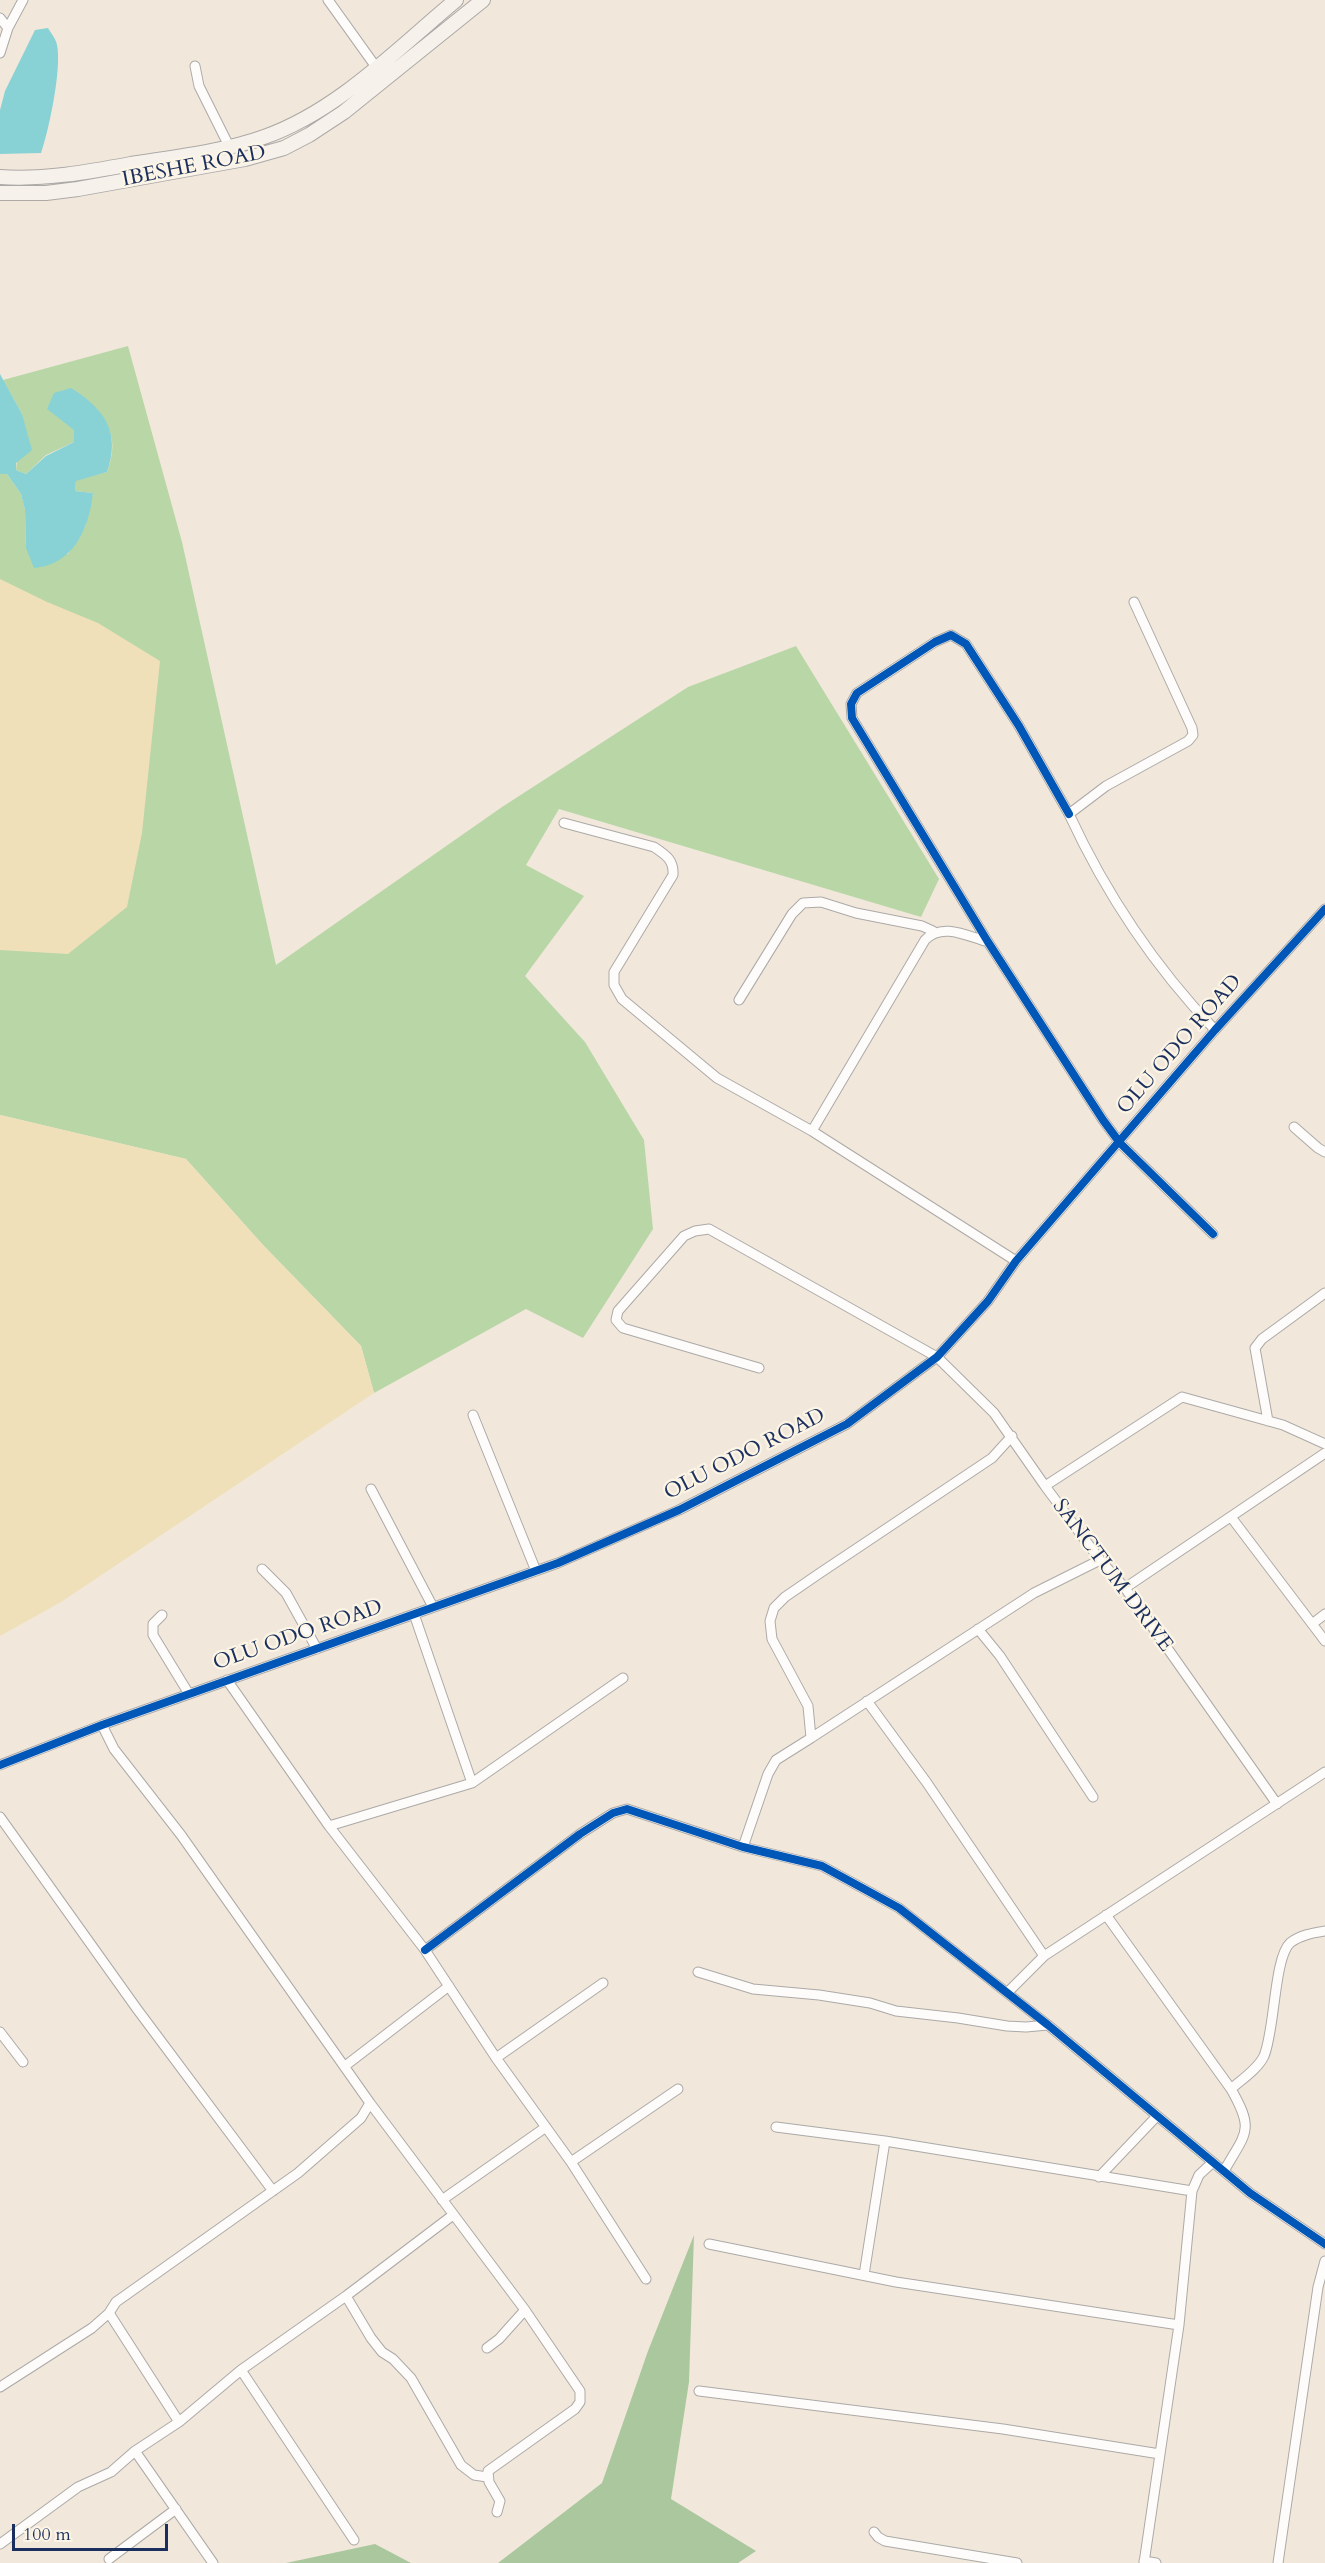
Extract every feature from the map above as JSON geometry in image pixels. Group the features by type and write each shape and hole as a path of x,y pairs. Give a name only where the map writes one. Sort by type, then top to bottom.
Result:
{"main road":[{"name":"IBESHE ROAD","path":"0,177 78,174 229,146 264,137 333,101 456,0"},
{"name":"IBESHE ROAD","path":"0,193 46,193 78,189 246,159 284,148 309,135 353,105 483,0"}],"street":[{"path":"0,53 8,28 23,0"},
{"path":"328,0 376,67"},
{"path":"0,18 8,28"},
{"path":"195,66 199,86 229,146"},
{"path":"1069,814 1106,786 1188,741 1193,735 1192,728 1134,602"},
{"path":"1213,1234 1120,1143 988,942 852,718 851,704 857,693 925,648 951,635 966,644 1019,726 1069,814 1098,871 1150,955 1215,1030"},
{"path":"564,823 654,847 667,855 673,865 673,875 614,972 614,985 622,999 717,1078 812,1131 1016,1262"},
{"path":"738,1000 792,914 803,903 821,902 856,913 922,926 933,931 945,930 988,942"},
{"name":"OLU ODO ROAD","path":"0,1765 102,1725 536,1571 679,1510 847,1424 937,1357 988,1302 1016,1262 1215,1030 1325,909"},
{"path":"812,1131 924,939 933,931"},
{"path":"1294,1127 1325,1152"},
{"name":"SANCTUM DRIVE","path":"759,1368 623,1328 616,1320 618,1311 684,1236 695,1231 709,1229 937,1357 994,1413 1012,1436 1045,1486 1100,1560 1125,1588 1277,1804"},
{"path":"1269,1421 1255,1348 1262,1339 1325,1293"},
{"path":"1045,1486 1182,1397 1269,1421 1325,1443"},
{"path":"473,1414 536,1571"},
{"path":"811,1738 808,1706 772,1639 770,1621 774,1608 785,1597 992,1458 1012,1436"},
{"path":"1125,1588 1325,1453"},
{"path":"371,1489 433,1607"},
{"path":"1231,1517 1325,1641"},
{"path":"743,1847 776,1761 1034,1593 1100,1560"},
{"path":"262,1569 286,1593 318,1649"},
{"path":"414,1614 472,1783"},
{"path":"1312,1624 1325,1614"},
{"path":"162,1615 153,1624 153,1635 189,1694"},
{"path":"978,1629 1000,1656 1093,1797"},
{"path":"329,1826 472,1783 623,1678"},
{"path":"227,1680 329,1826 425,1950 496,2058 571,2162 646,2279"},
{"path":"867,1701 927,1783 1044,1956"},
{"path":"102,1725 114,1749 181,1835 370,2103 525,2310 575,2381 580,2391 580,2402 575,2409 488,2471 487,2477 500,2501 496,2512"},
{"path":"1008,1992 1044,1956 1325,1772"},
{"path":"425,1950 613,1813 627,1809 743,1847 822,1866 899,1908 1008,1992 1250,2193 1325,2244"},
{"path":"0,1817 137,2009 273,2191"},
{"path":"1106,1915 1231,2089 1246,2117 1246,2132 1224,2171"},
{"path":"1231,2089 1263,2058 1271,2032 1283,1954 1290,1943 1307,1934 1325,1931"},
{"path":"698,1972 747,1988 870,2003 896,2012 958,2018 1007,2026 1048,2025"},
{"path":"496,2058 603,1983"},
{"path":"345,2066 449,1986"},
{"path":"0,2032 23,2062"},
{"path":"571,2162 678,2089"},
{"path":"0,2387 92,2328 109,2313 116,2302 273,2191 361,2118 370,2103"},
{"path":"1099,2177 1157,2116"},
{"path":"442,2200 546,2127"},
{"path":"776,2127 885,2141 1192,2192"},
{"path":"864,2275 885,2141"},
{"path":"1156,2563 1144,2562 1179,2325 1192,2192 1198,2175 1213,2162"},
{"path":"0,2544 78,2487 111,2472 135,2451 179,2422 241,2370 346,2296 453,2214"},
{"path":"709,2244 896,2282 1179,2325"},
{"path":"1278,2563 1318,2287 1325,2260"},
{"path":"346,2296 382,2352 393,2359 411,2378 461,2465 474,2475 487,2477"},
{"path":"487,2348 499,2339 525,2310"},
{"path":"109,2313 179,2422"},
{"path":"241,2370 354,2540"},
{"path":"699,2391 1003,2429 1160,2454"},
{"path":"135,2451 213,2563"},
{"path":"109,2559 176,2509"},
{"path":"874,2532 885,2541 1017,2563"}],"green space":[{"path":"128,346 182,542 276,965 502,807 688,687 796,646 939,879 921,917 559,809 526,865 584,896 525,976 585,1042 644,1140 653,1229 583,1338 526,1309 374,1393 361,1346 263,1245 186,1159 0,1115 0,474 7,474 21,494 25,510 26,548 68,554 85,527 93,493 75,491 76,480 107,472 112,453 110,432 96,408 74,430 74,442 46,455 26,474 16,470 22,414 3,380"},
{"path":"694,2235 689,2382 671,2499 756,2551 738,2563 498,2563 602,2483 648,2351"},
{"path":"375,2544 411,2563 286,2563"}],"sand":[{"path":"0,579 98,623 160,661 142,833 127,907 68,954 0,950"},
{"path":"0,1115 186,1159 263,1245 361,1346 374,1393 61,1602 0,1636"}],"water":[{"path":"48,28 57,45 58,68 48,130 41,153 0,154 0,110 5,91 35,30"},
{"path":"0,374 22,414 32,450 16,463 16,470 26,474 46,456 74,442 74,430 47,409 54,393 71,388 83,396 101,414 111,434 111,458 107,472 76,481 75,491 93,493 88,519 77,543 59,560 34,568 26,548 25,510 21,494 7,474 0,474"}],"cycle path":[{"path":"1069,814 1019,726 966,644 951,635 935,642 857,693 851,704 852,718 988,942 1103,1120 1120,1143 1213,1234"},
{"path":"0,1765 102,1725 558,1563 679,1510 847,1424 937,1357 988,1301 1016,1261 1215,1030 1325,909"},
{"path":"425,1950 580,1834 613,1813 627,1809 743,1847 822,1866 899,1908 1048,2025 1250,2193 1325,2244"}]}
